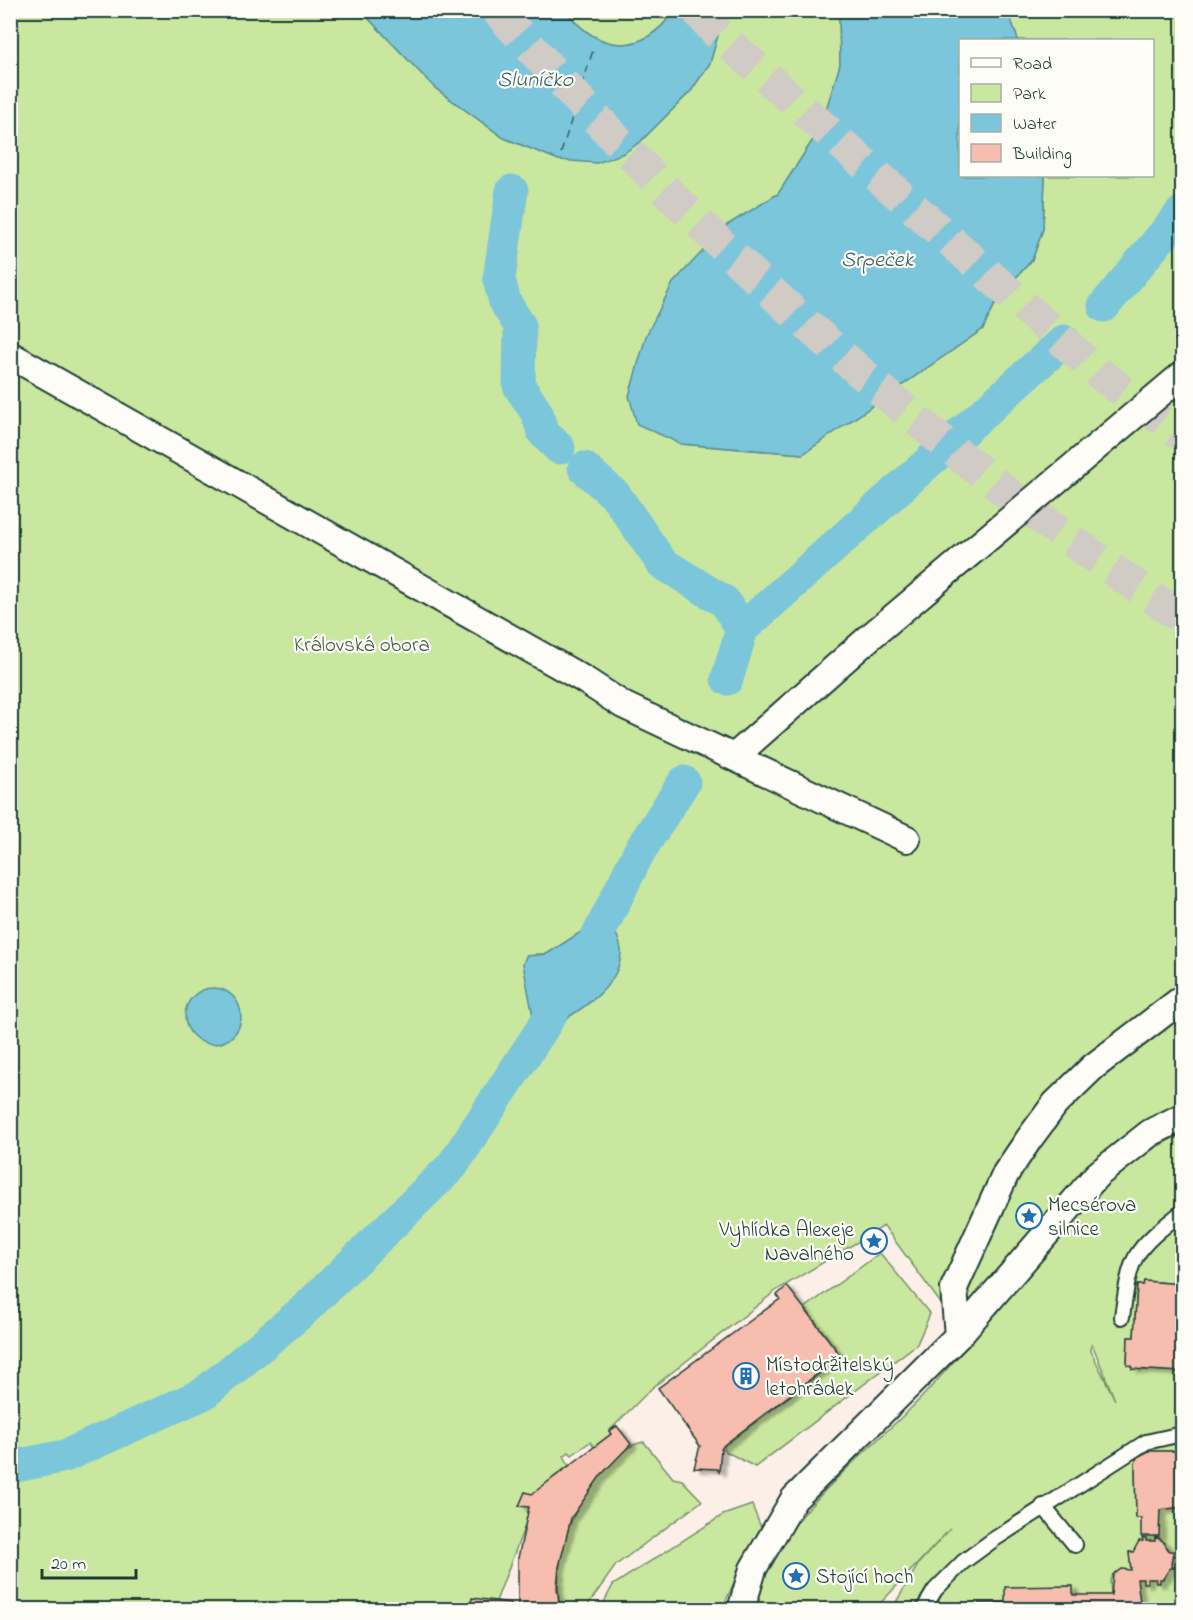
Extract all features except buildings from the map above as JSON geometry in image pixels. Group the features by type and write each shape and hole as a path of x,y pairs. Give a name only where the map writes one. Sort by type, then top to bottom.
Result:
{"street":[{"path":"10,355 583,679 623,705 907,839"},
{"path":"734,757 879,630 1182,375"},
{"path":"958,1336 954,1288 1006,1173 1055,1104 1093,1067 1182,999"},
{"path":"741,1610 753,1569 794,1499 958,1336 1097,1175 1150,1133 1182,1117"}],"lane":[{"path":"1122,1317 1128,1273 1137,1252 1145,1242 1182,1212"},
{"path":"923,1610 935,1590 963,1562 1043,1506 1146,1442 1182,1434"},
{"path":"1043,1506 1074,1545"}],"green space":[{"name":"Královská obora","path":"11,11 365,11 369,19 435,88 504,138 559,160 640,142 691,91 710,63 725,11 839,11 840,65 820,129 778,194 727,225 681,444 803,454 983,329 999,296 1032,260 1043,229 1045,177 1154,177 1154,39 1018,39 1008,11 1182,11 1182,1105 1145,1120 1062,1196 986,1306 997,1313 1057,1235 1100,1188 1152,1150 1182,1134 1182,1284 1144,1281 1143,1285 1137,1285 1134,1337 1128,1337 1127,1365 1132,1366 1132,1369 1182,1372 1182,1451 1149,1451 1137,1457 1135,1464 1136,1517 1141,1518 1142,1536 1162,1508 1182,1507 1182,1609 1141,1609 1137,1579 1160,1579 1170,1568 1174,1568 1171,1565 1173,1552 1169,1551 1159,1537 1155,1538 1155,1541 1146,1541 1146,1538 1143,1538 1133,1552 1129,1552 1131,1570 1115,1572 1110,1580 1111,1595 979,1603 979,1609 892,1609 919,1563 950,1529 875,1609 756,1609 762,1581 775,1552 795,1524 819,1496 918,1401 970,1343 884,1226 777,1290 652,1388 609,1431 611,1434 594,1447 590,1442 572,1455 569,1452 564,1456 569,1465 539,1489 493,1609 11,1610","holes":["597,922 536,1036 531,1003 536,954 547,954","1092,1344 1115,1400 1090,1349"]},
{"path":"566,11 674,11 662,26 648,36 634,42 620,44 606,42 592,35"},
{"path":"880,1253 930,1314 917,1344 755,1467 725,1451 724,1446 842,1357 805,1308"},
{"path":"644,1442 673,1478 682,1480 702,1501 616,1565 585,1609 560,1610 559,1570 562,1551 574,1515 595,1482 620,1454"},
{"path":"752,1505 762,1530 741,1567 722,1609 600,1610 613,1585 723,1515"}],"water":[{"name":"Sluníčko","path":"365,11 566,11 592,35 606,42 620,44 634,42 648,36 662,26 674,11 725,11 710,63 691,91 640,142 624,153 597,163 559,160 504,138 435,88 369,19"},
{"name":"Srpeček","path":"839,11 1008,11 1018,39 959,39 959,177 1045,177 1043,229 1032,260 999,296 983,329 803,454 681,444 637,424 629,396 646,336 673,283 727,225 778,194 820,129 840,65"},
{"path":"596,922 613,926 621,950 618,968 611,981 589,1003 537,1037 523,964 526,956 547,954"},
{"path":"207,988 219,988 229,992 237,1000 241,1016 237,1032 229,1040 219,1044 207,1044 197,1040 189,1032 185,1022 185,1010 189,1000 197,992"}],"waterway":[{"path":"512,191 499,279 505,302 520,326 519,386 537,413 543,432 559,448"},
{"path":"1104,306 1182,212"},
{"path":"727,679 742,629 1064,341"},
{"path":"584,468 616,496 662,563 725,602 742,629"},
{"path":"10,1467 65,1456 203,1394 303,1311 452,1166 542,1029 599,933 639,852 684,782"}],"ferry route":[{"path":"561,153 594,47"}],"tunnel":[{"path":"497,10 668,192 787,307 912,416 1002,489 1182,618"},
{"path":"697,10 715,31 1100,374 1182,435"}],"place":[{"name":"Mecsérova silnice","path":"1029,1216"},
{"name":"Vyhlídka Alexeje Navalného","path":"874,1241"},
{"name":"Místodržitelský letohrádek","path":"746,1376"},
{"name":"Stojící hoch","path":"796,1576"}]}
